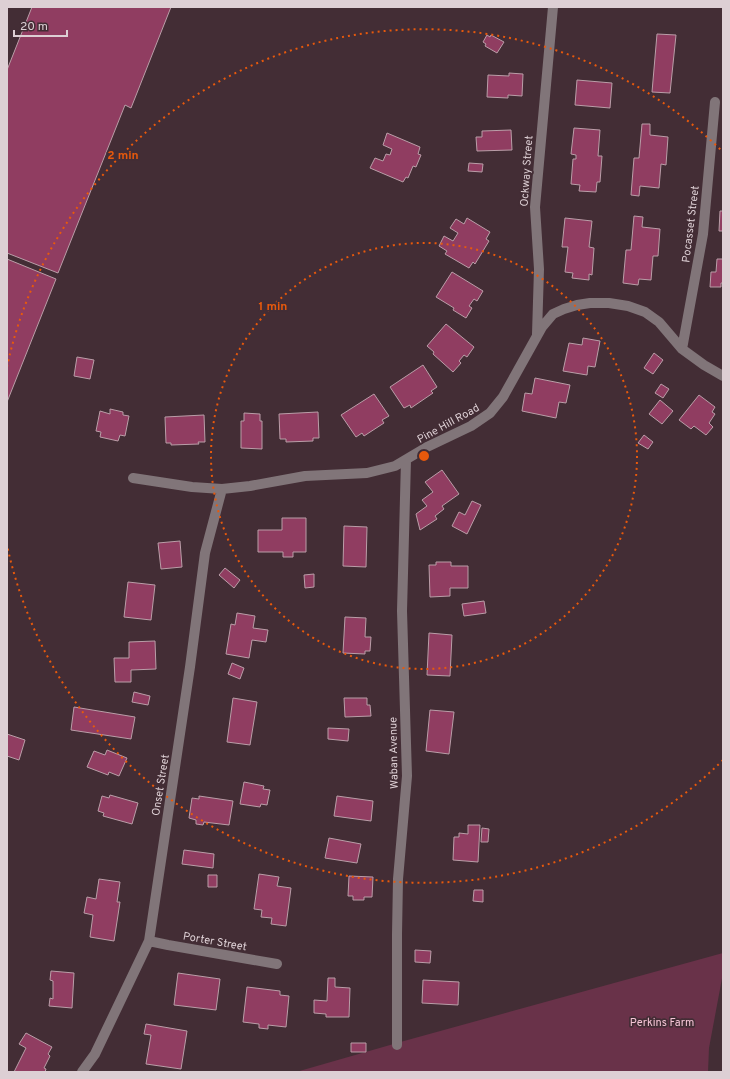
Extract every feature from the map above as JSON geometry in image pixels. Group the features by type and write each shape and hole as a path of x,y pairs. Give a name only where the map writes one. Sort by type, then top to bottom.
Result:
{"street":[{"name":"Ockway Street","path":"537,337 538,269 534,207 553,7"},
{"name":"Pocasset Street","path":"682,349 703,234 715,102"},
{"name":"Pine Hill Road","path":"132,478 192,487 222,489 250,486 306,476 367,473 396,466 427,447 471,426 490,413 503,396 542,327 553,314 564,309 590,303 609,303 628,306 645,312 659,322 682,349 704,365 723,376"},
{"name":"Waban Avenue","path":"397,1045 398,879 407,776 402,619 406,460"},
{"name":"Onset Street","path":"82,1072 95,1054 149,941 191,660 202,571 210,531 222,489"},
{"name":"Porter Street","path":"149,941 277,964"}],"green space":[{"name":"Perkins Farm","path":"723,953 723,973 709,1048 708,1072 296,1072 404,1041"}],"building":[{"path":"32,7 171,7 131,108 125,105 58,273 7,253 7,70"},
{"path":"657,34 676,35 670,93 652,92"},
{"path":"487,35 490,37 491,35 504,42 497,53 485,46 486,44 483,42"},
{"path":"509,73 523,74 522,96 508,95 508,98 487,97 488,75 509,76"},
{"path":"577,80 612,83 610,108 575,105"},
{"path":"642,124 650,124 650,135 668,137 666,165 661,164 659,188 640,186 639,196 631,195 634,158 639,158"},
{"path":"574,128 600,130 598,156 602,156 600,182 597,182 596,192 579,191 580,185 571,184 573,159 576,159 576,155 571,154"},
{"path":"511,130 512,150 477,151 476,137 482,137 482,131"},
{"path":"387,133 420,147 418,154 421,155 416,167 413,166 408,178 406,177 403,182 370,168 375,158 383,161 386,154 390,155 392,149 383,145"},
{"path":"469,163 483,164 482,172 468,171"},
{"path":"720,211 723,211 723,231 719,231"},
{"path":"634,216 643,217 642,227 660,229 658,256 653,256 651,280 639,279 638,285 623,283 626,250 631,250"},
{"path":"467,218 490,232 486,239 489,241 475,264 473,262 469,268 445,254 447,251 439,246 444,236 453,241 458,233 450,228 456,219 464,224"},
{"path":"565,218 592,221 589,247 594,248 592,275 589,274 589,280 572,278 573,273 565,272 568,247 562,247"},
{"path":"7,259 56,279 7,402"},
{"path":"717,259 723,259 723,283 721,283 721,287 710,287 711,272 716,272"},
{"path":"452,272 483,291 477,301 474,299 469,306 472,308 466,318 453,310 454,308 436,297"},
{"path":"446,324 474,347 467,357 464,355 459,361 461,363 453,372 433,354 434,352 427,346"},
{"path":"583,338 600,341 595,367 588,366 587,375 563,371 569,343 582,345"},
{"path":"654,353 663,360 653,374 644,368"},
{"path":"77,357 94,360 90,379 74,376"},
{"path":"423,365 437,387 431,391 433,393 411,408 410,405 404,408 390,387"},
{"path":"535,378 570,385 566,403 559,402 556,418 522,411 525,393 532,394"},
{"path":"661,384 669,389 663,398 655,393"},
{"path":"374,394 389,416 382,420 384,423 364,436 362,433 356,437 341,415"},
{"path":"699,395 715,407 712,412 715,414 709,423 713,427 706,435 694,426 691,429 679,420"},
{"path":"660,400 673,411 662,424 649,414"},
{"path":"110,409 123,412 123,415 129,416 125,436 120,435 118,441 100,437 101,432 96,431 100,411 110,414"},
{"path":"318,412 319,438 313,438 313,441 286,442 286,439 280,439 279,414"},
{"path":"244,413 260,414 260,421 262,421 262,449 241,448 241,421 244,421"},
{"path":"204,415 205,442 198,442 199,444 171,445 171,443 166,443 165,417"},
{"path":"644,435 653,442 648,449 638,443"},
{"path":"442,470 459,494 442,506 444,509 435,516 437,519 420,530 416,514 427,506 422,500 433,492 425,482"},
{"path":"472,501 481,505 467,534 452,526 459,512 465,515"},
{"path":"282,518 306,518 306,552 293,552 293,557 283,557 283,552 258,552 258,530 282,530"},
{"path":"344,526 367,527 366,567 343,566"},
{"path":"180,541 182,567 161,569 158,543"},
{"path":"436,562 451,562 451,566 468,566 468,588 450,588 450,596 430,597 429,565 436,565"},
{"path":"225,568 240,580 234,588 219,575"},
{"path":"314,574 314,587 305,588 304,575"},
{"path":"128,582 155,585 151,620 124,617"},
{"path":"484,601 486,613 464,616 462,604"},
{"path":"237,613 255,616 253,628 268,630 266,642 252,640 249,658 226,654 231,624 235,625"},
{"path":"345,617 366,618 365,637 371,637 370,651 365,651 365,654 343,653"},
{"path":"429,633 452,635 450,676 427,675"},
{"path":"155,641 156,669 131,670 131,682 115,682 114,658 129,658 129,642"},
{"path":"232,663 244,668 240,679 228,674"},
{"path":"134,692 150,696 148,705 132,702"},
{"path":"233,698 257,702 250,745 227,742"},
{"path":"344,698 367,698 367,705 370,705 371,716 345,717"},
{"path":"74,707 135,717 131,739 71,730"},
{"path":"430,710 454,712 449,754 426,751"},
{"path":"328,728 349,729 348,741 328,739"},
{"path":"7,734 25,740 19,760 7,756"},
{"path":"107,750 127,758 119,776 109,772 108,775 87,767 94,751 105,755"},
{"path":"244,782 264,786 263,789 270,790 267,805 261,804 260,807 240,804"},
{"path":"110,795 138,803 132,824 103,816 104,813 98,811 102,796 109,798"},
{"path":"199,796 233,801 229,825 204,822 203,825 196,824 196,820 189,818 192,798 199,799"},
{"path":"337,796 373,801 371,821 334,816"},
{"path":"468,825 480,825 478,862 453,860 454,837 459,837 459,833 468,834"},
{"path":"482,828 489,829 488,842 481,842"},
{"path":"329,838 361,844 357,863 325,858"},
{"path":"184,850 214,854 213,868 182,864"},
{"path":"259,874 279,877 277,886 291,888 286,926 271,924 272,918 261,917 262,910 254,909"},
{"path":"208,875 217,875 217,887 208,887"},
{"path":"349,876 373,877 372,897 364,897 364,900 353,900 353,896 348,896"},
{"path":"99,879 120,882 117,902 120,902 114,941 90,937 93,915 84,913 87,897 96,899"},
{"path":"474,890 483,890 483,902 473,901"},
{"path":"415,950 431,951 430,963 415,962"},
{"path":"51,971 74,973 72,1008 49,1006 50,998 53,999 53,981 50,980"},
{"path":"178,973 220,979 216,1010 174,1005"},
{"path":"328,978 335,978 335,987 350,988 349,1017 326,1017 326,1014 314,1013 314,1000 327,1001"},
{"path":"423,980 459,982 458,1005 422,1003"},
{"path":"247,987 280,991 280,995 289,996 286,1027 268,1025 268,1029 259,1028 259,1024 243,1022"},
{"path":"146,1024 187,1031 181,1069 146,1064 151,1035 144,1034"},
{"path":"26,1033 52,1047 48,1054 50,1056 44,1068 46,1069 45,1072 14,1072 26,1048 19,1044"},
{"path":"351,1043 366,1043 366,1052 351,1052"}]}
